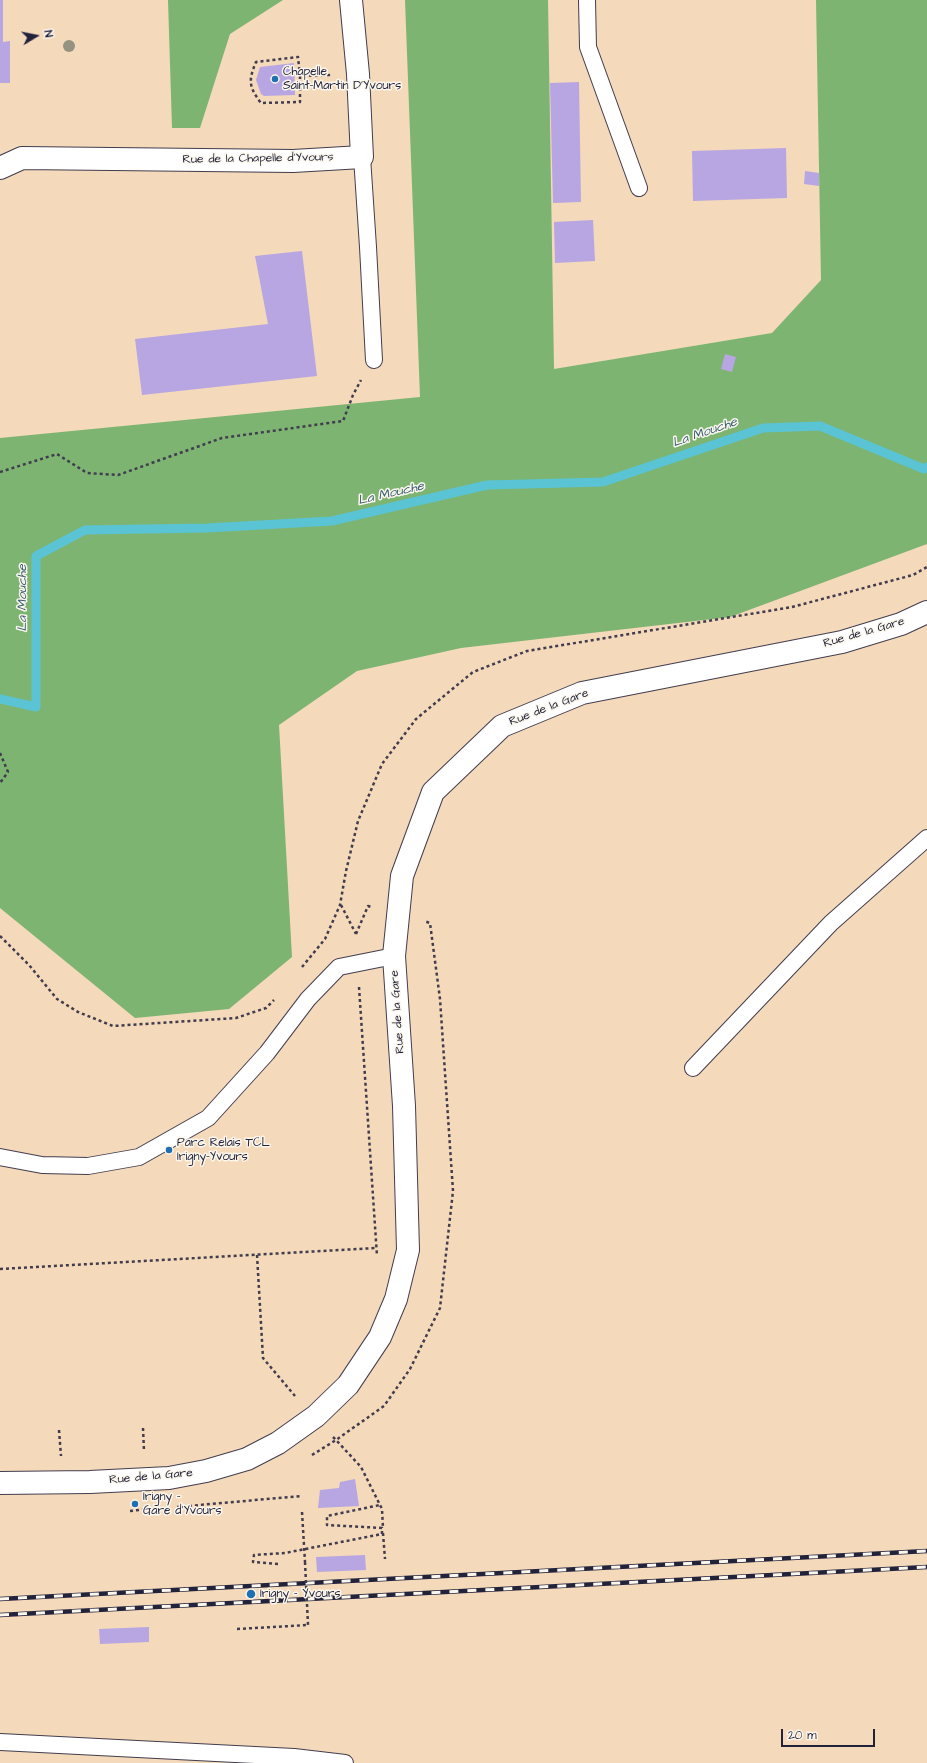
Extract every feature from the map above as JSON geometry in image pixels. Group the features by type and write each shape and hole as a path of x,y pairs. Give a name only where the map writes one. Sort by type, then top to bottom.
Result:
{"street":[{"path":"351,0 358,74 362,157"},
{"name":"Rue de la Chapelle d'Yvours","path":"0,168 22,158 293,161 362,157"},
{"name":"Rue de la Gare","path":"0,1483 40,1484 169,1478 206,1471 247,1459 278,1443 316,1416 348,1385 380,1338 396,1299 408,1250 404,1106 394,956 402,876 433,792 502,726 582,693 842,642 901,624 927,612"}],"lane":[{"path":"587,0 588,46 639,188"},
{"path":"362,157 374,360"},
{"path":"693,1068 831,923 927,838"},
{"path":"0,1157 42,1165 88,1166 139,1157 208,1118 267,1053 308,999 339,967 394,956"},
{"path":"0,1742 294,1756 345,1763"}],"path":[{"path":"298,57 300,76 300,102 261,104 251,91 252,73 256,62 298,57"},
{"path":"300,76 358,74"},
{"path":"0,472 57,454 87,473 118,475 222,438 343,420 353,395 374,360"},
{"path":"0,753 8,772 0,783"},
{"path":"340,905 356,934 377,1264"},
{"path":"0,1269 376,1248"},
{"path":"258,1255 263,1358 286,1386 316,1416 360,1467 380,1505 385,1559"},
{"path":"143,1428 144,1453 151,1452"},
{"path":"59,1430 61,1457"},
{"path":"311,1456 336,1440"},
{"path":"54,1457 69,1456"},
{"path":"169,1507 300,1496"},
{"path":"278,1564 253,1562 254,1555 285,1553 382,1534 382,1528 327,1525 327,1516 380,1505"},
{"path":"130,1511 161,1508"},
{"path":"236,1629 308,1625 302,1512"}],"green space":[{"path":"168,0 283,0 230,34 200,128 172,128"},
{"path":"405,0 548,0 554,369 772,333 821,280 816,0 927,0 927,544 730,617 461,648 357,671 279,725 292,957 229,1009 135,1018 0,908 0,438 420,397"}],"building":[{"path":"0,0 3,0 3,42 10,41 10,83 0,83"},
{"name":"Chapelle Saint-Martin D'Yvours","path":"294,63 295,95 264,96 261,94 256,80 260,67"},
{"path":"579,82 581,202 553,203 550,83"},
{"path":"786,148 787,198 693,201 692,151"},
{"path":"805,171 819,173 819,186 804,184"},
{"path":"593,220 595,261 555,263 554,222"},
{"path":"302,251 317,376 142,395 135,339 268,324 255,256"},
{"path":"725,354 736,357 732,372 721,369"},
{"path":"355,1479 359,1506 318,1508 320,1490 339,1488 340,1482"},
{"path":"365,1555 366,1570 317,1572 316,1557"},
{"path":"149,1627 149,1642 100,1644 99,1629"}],"waterway":[{"name":"La Mouche","path":"0,699 36,707 36,556 85,530 207,528 332,521 487,485 603,482 763,428 820,426 924,469 927,467"}],"railway":[{"path":"0,1599 927,1551"},
{"path":"0,1615 927,1567"}],"place":[{"name":"Chapelle Saint-Martin D'Yvours","path":"275,79"},
{"name":"Parc Relais TCL Irigny-Yvours","path":"169,1150"},
{"name":"Irigny - Gare d'Yvours","path":"135,1504"},
{"name":"Irigny - Yvours","path":"251,1594"}]}
